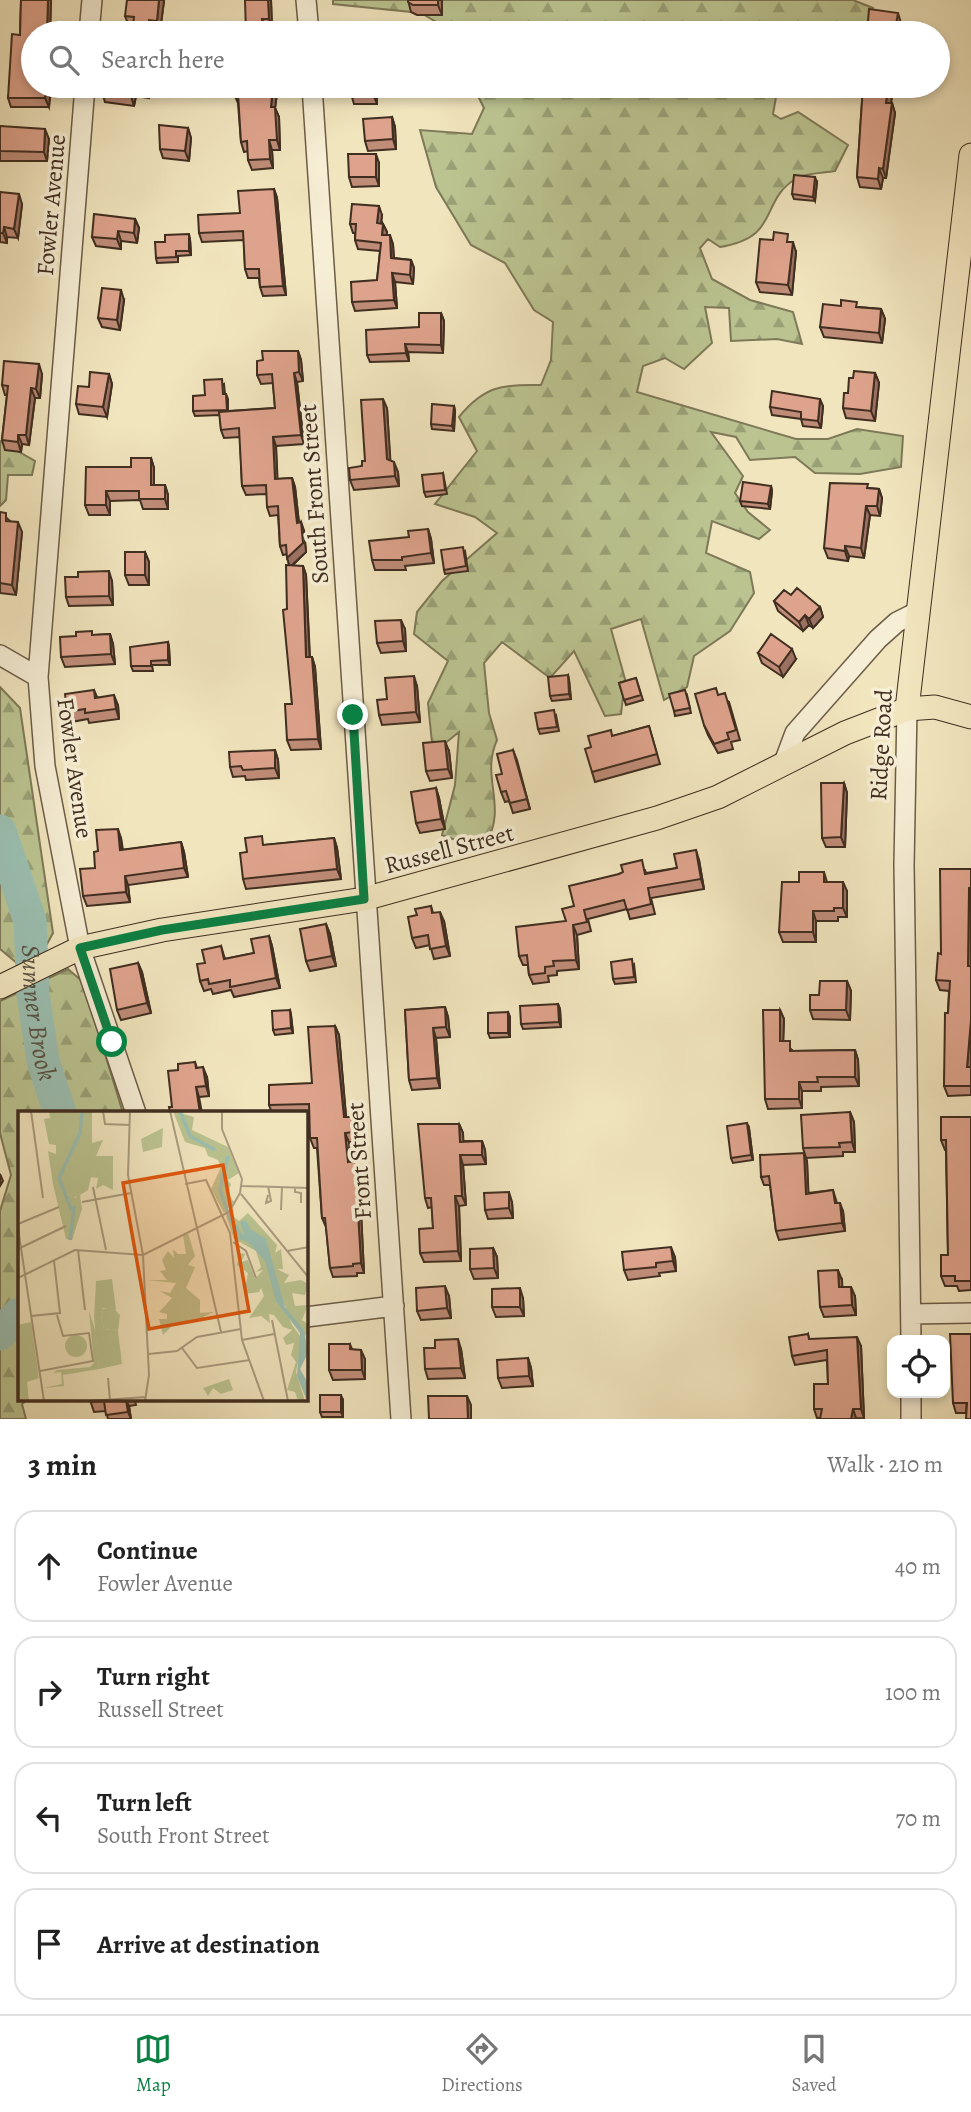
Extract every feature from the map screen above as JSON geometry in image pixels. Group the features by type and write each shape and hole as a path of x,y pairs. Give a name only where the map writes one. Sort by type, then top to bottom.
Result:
{"main road":[{"name":"Ridge Road","path":"907,709 971,155"},
{"name":"Russell Street","path":"0,987 80,948 162,930 364,899 693,807 845,733 907,709 934,707 971,717"}],"street":[{"path":"90,21 92,0"},
{"path":"306,0 308,21"},
{"name":"Fowler Avenue","path":"84,98 38,677 45,766 80,948 135,1111"},
{"name":"South Front Street","path":"313,98 364,899"},
{"path":"783,765 796,733 878,639 897,622 918,612"},
{"path":"0,655 38,677"},
{"name":"Ridge Road","path":"907,709 904,865 911,1335"},
{"name":"Front Street","path":"364,899 401,1419"},
{"path":"308,1317 394,1306"},
{"path":"911,1314 971,1313"},
{"path":"911,1398 911,1419"}],"green space":[{"path":"333,0 853,0 873,8 871,21 435,21 421,13 333,4"},
{"path":"479,98 776,98 773,114 781,119 798,112 848,145 835,171 801,176 785,187 761,227 753,235 740,242 720,247 708,239 700,248 712,279 750,300 793,312 802,344 777,339 731,341 729,308 705,307 712,343 684,369 665,358 643,366 637,392 796,439 828,439 857,429 903,436 901,467 860,474 815,473 795,457 750,460 736,437 711,432 743,476 735,493 748,512 770,530 759,539 712,521 706,553 750,572 754,593 730,631 694,656 687,687 664,700 641,619 611,629 625,679 621,714 605,716 574,651 550,678 502,642 484,663 489,713 497,740 491,766 495,816 486,843 464,843 442,835 455,785 459,732 443,745 432,743 428,703 448,661 414,634 417,612 442,581 497,533 475,517 435,504 477,451 459,417 477,399 495,389 516,385 541,385 551,360 553,322 534,310 505,263 471,245 436,187 420,130 472,134 484,108"},
{"path":"0,441 35,461 32,475 8,475 6,500 0,506"},
{"path":"0,687 20,708 53,933 47,944 18,964 0,949"},
{"path":"68,969 83,982 122,1111 18,1111 18,1402 24,1402 22,1404 26,1419 0,1419 0,1211 11,1175 0,1133 0,1001"}],"building":[{"path":"21,0 48,0 47,21 21,21 21,98 8,98 12,34 20,35"},
{"path":"127,0 159,0 157,21 134,21 134,17 125,16"},
{"path":"245,0 268,0 269,19 246,21"},
{"path":"408,0 438,0 438,5 413,5"},
{"path":"869,9 898,13 897,21 868,21"},
{"path":"238,98 272,98 277,140 269,140 270,159 248,160 247,141 241,142"},
{"path":"862,98 887,98 886,103 892,103 883,169 879,168 878,179 857,177"},
{"path":"392,117 393,139 365,141 363,119"},
{"path":"159,125 188,128 185,151 160,149"},
{"path":"0,126 45,129 44,152 0,151"},
{"path":"348,154 376,154 376,177 349,177"},
{"path":"794,175 815,177 813,197 792,194"},
{"path":"274,189 283,286 260,287 259,269 245,269 243,231 199,233 198,215 240,213 238,191"},
{"path":"0,192 19,194 14,229 4,227 3,233 0,233"},
{"path":"352,204 379,206 377,223 383,224 382,235 390,235 391,258 411,260 410,275 392,273 394,300 352,302 351,282 377,280 381,243 355,240 356,224 350,224"},
{"path":"94,214 135,219 134,233 118,231 117,239 92,237"},
{"path":"774,232 788,234 787,242 793,242 788,285 756,282 760,239 773,240"},
{"path":"189,234 189,251 176,251 176,257 156,258 155,242 165,242 165,235"},
{"path":"102,288 121,290 117,320 98,318"},
{"path":"841,300 857,302 856,307 881,309 879,333 820,327 823,304 841,306"},
{"path":"419,313 441,313 441,345 405,344 406,353 367,355 366,330 419,327"},
{"path":"262,351 298,351 299,372 294,373 301,435 273,437 275,479 292,478 297,523 301,522 303,543 287,558 286,545 280,546 278,506 267,507 266,485 242,486 239,428 221,430 219,412 275,408 272,374 257,375 257,361 263,360"},
{"path":"4,361 39,364 36,389 31,388 26,435 18,435 18,442 2,440 8,386 2,385"},
{"path":"854,371 875,373 871,411 843,408 844,393 848,393 849,378 853,378"},
{"path":"90,372 109,374 103,407 76,404 78,386 89,387"},
{"path":"222,379 227,410 193,411 193,396 205,395 204,380"},
{"path":"772,391 820,399 818,421 801,419 801,412 770,407"},
{"path":"383,399 387,459 394,462 395,476 350,480 349,468 362,466 362,461 365,461 361,400"},
{"path":"432,404 454,406 452,426 431,424"},
{"path":"131,458 151,458 151,485 165,485 165,499 139,499 139,491 106,491 106,505 85,505 86,467 131,467"},
{"path":"443,473 445,490 424,492 422,475"},
{"path":"743,482 771,486 768,504 740,501"},
{"path":"830,483 868,484 867,488 879,489 877,506 866,506 861,548 845,546 845,551 824,548"},
{"path":"0,512 6,513 6,521 18,522 12,585 0,583"},
{"path":"428,529 431,553 402,557 402,560 372,560 369,541 409,537 408,531"},
{"path":"463,547 466,566 444,570 441,550"},
{"path":"125,552 145,552 145,575 125,575"},
{"path":"286,565 303,566 306,657 312,657 318,739 287,740 285,704 292,704 283,610 287,609"},
{"path":"109,571 109,596 66,597 65,577 78,577 78,572"},
{"path":"797,588 820,607 809,619 805,615 799,622 774,601 784,590 791,595"},
{"path":"401,620 403,641 377,643 375,621"},
{"path":"92,631 92,635 110,634 111,654 61,657 60,637"},
{"path":"771,634 792,649 779,667 758,653"},
{"path":"168,642 168,660 151,661 151,666 131,666 130,647"},
{"path":"568,675 569,694 550,696 548,677"},
{"path":"414,676 416,712 379,715 377,700 387,699 385,678"},
{"path":"636,678 641,695 624,700 619,683"},
{"path":"716,688 718,695 725,693 736,730 727,733 729,739 714,744 704,725 695,694"},
{"path":"94,690 95,698 114,695 116,709 67,712 65,694"},
{"path":"685,690 690,708 674,711 669,694"},
{"path":"554,710 557,727 538,729 535,713"},
{"path":"649,726 657,754 592,772 585,749 591,747 588,736 611,730 612,736"},
{"path":"445,741 448,769 426,771 423,743"},
{"path":"275,750 275,768 243,770 241,766 230,767 229,752"},
{"path":"513,750 527,799 510,803 506,791 501,792 496,775 502,774 497,754"},
{"path":"821,783 844,783 841,837 822,838"},
{"path":"436,788 441,819 416,823 411,792"},
{"path":"118,829 120,850 181,842 184,868 125,876 126,892 83,896 80,869 95,868 94,852 98,851 96,830"},
{"path":"262,836 263,845 334,838 337,869 243,879 240,853 247,852 245,838"},
{"path":"696,850 701,879 648,888 651,904 627,910 624,900 584,910 587,922 573,925 576,960 553,961 554,966 545,967 545,973 529,975 527,955 519,956 516,927 566,921 562,909 574,906 569,886 619,874 623,872 621,865 642,860 645,874 677,868 674,854"},
{"path":"940,869 971,869 968,966 971,966 971,1020 967,1067 971,1067 971,1086 944,1086 945,1013 948,1013 950,981 936,980 938,953 941,954"},
{"path":"799,872 824,872 824,882 843,882 843,908 813,911 813,932 779,932 782,882 799,882"},
{"path":"431,906 432,913 440,912 446,946 430,949 428,935 412,938 408,917 417,915 415,909"},
{"path":"326,924 332,956 306,961 300,929"},
{"path":"269,936 276,978 230,987 230,980 209,984 208,979 200,981 197,964 205,963 202,950 221,946 224,959 254,953 251,939"},
{"path":"632,959 634,977 613,979 611,962"},
{"path":"138,963 147,1003 117,1010 110,969"},
{"path":"820,981 847,981 846,1010 810,1010 810,995 819,995"},
{"path":"558,1004 559,1022 521,1024 520,1006"},
{"path":"445,1007 446,1027 433,1028 437,1078 409,1080 405,1010"},
{"path":"290,1010 291,1028 273,1030 272,1011"},
{"path":"763,1010 780,1010 780,1041 790,1041 790,1051 855,1050 855,1077 817,1077 818,1082 799,1082 799,1099 765,1099"},
{"path":"508,1012 508,1033 488,1033 488,1013"},
{"path":"335,1026 344,1117 352,1117 353,1132 345,1133 348,1162 355,1161 361,1263 330,1268 325,1218 322,1218 317,1138 310,1138 309,1104 269,1105 269,1085 312,1083 308,1027"},
{"path":"195,1062 196,1068 203,1067 206,1086 196,1087 200,1111 170,1111 169,1107 172,1107 168,1071 178,1070 178,1064"},
{"path":"850,1112 852,1142 839,1143 840,1147 803,1148 801,1115"},
{"path":"941,1117 971,1117 971,1281 955,1281 955,1276 941,1276 941,1255 948,1255 946,1140 941,1140"},
{"path":"747,1123 751,1155 731,1158 727,1126"},
{"path":"418,1124 459,1124 460,1142 482,1141 482,1155 460,1155 462,1196 455,1196 458,1251 420,1253 419,1229 433,1228 431,1198 425,1198"},
{"path":"804,1153 806,1194 833,1190 835,1203 840,1203 842,1223 776,1231 769,1176 761,1177 760,1155"},
{"path":"509,1192 509,1208 485,1210 484,1193"},
{"path":"671,1247 673,1261 656,1263 656,1267 624,1270 622,1252"},
{"path":"493,1248 494,1268 470,1269 470,1249"},
{"path":"838,1270 839,1287 851,1287 852,1305 820,1307 818,1271"},
{"path":"445,1286 447,1308 417,1311 416,1288"},
{"path":"520,1288 520,1307 492,1307 492,1289"},
{"path":"808,1334 809,1339 857,1337 861,1409 853,1409 851,1419 820,1419 822,1409 814,1409 814,1384 828,1384 827,1350 792,1356 789,1337"},
{"path":"950,1334 971,1334 971,1419 966,1419 967,1403 953,1403"},
{"path":"458,1339 461,1368 425,1369 424,1348 435,1348 435,1340"},
{"path":"329,1344 350,1344 350,1349 361,1350 362,1370 329,1370"},
{"path":"528,1358 529,1376 498,1378 497,1360"},
{"path":"320,1395 341,1395 341,1412 320,1412"},
{"path":"428,1396 467,1396 468,1419 429,1419"},
{"path":"104,1402 126,1402 128,1412 106,1415"}],"waterway":[{"name":"Sumner Brook","path":"0,831 30,921 33,994 43,1061 59,1111"},
{"name":"Sumner Brook","path":"0,1334 18,1315"}],"route":[{"path":"112,1042 80,948 162,930 364,899 353,715"}]}
